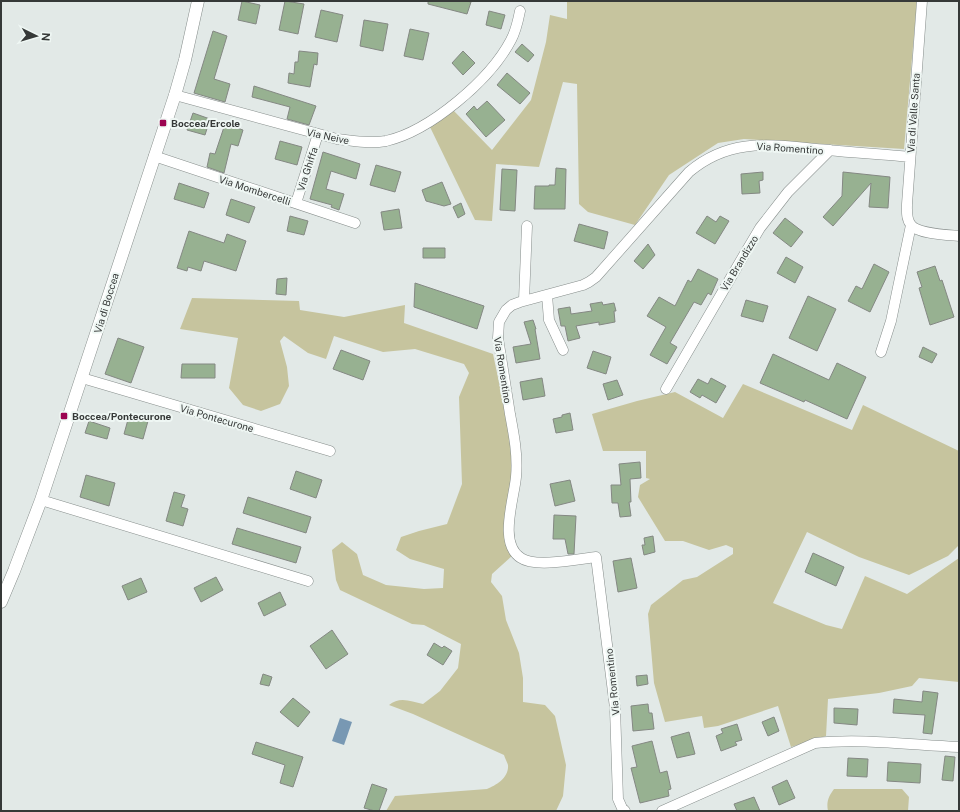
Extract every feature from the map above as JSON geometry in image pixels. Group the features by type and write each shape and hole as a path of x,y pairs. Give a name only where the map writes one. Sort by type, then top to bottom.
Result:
{"street":[{"name":"Via di Boccea","path":"1,602 41,500 175,95 185,60 198,1"},
{"name":"Via di Valle Santa","path":"911,225 907,216 907,204 922,1"},
{"name":"Via Neive","path":"175,95 337,140 360,142 385,141 411,132 429,122 465,95 503,54 512,39 518,23 520,11"},
{"name":"Via Ghiffa","path":"296,203 318,134"},
{"name":"Via Romentino","path":"625,811 618,799 615,708 596,557 549,563 525,560 516,554 510,541 509,521 515,487 516,454 498,338 499,322 506,310 512,305 524,300 547,295 589,282 696,165 718,153 742,146 754,145 910,157"},
{"name":"Via Brandizzo","path":"666,389 760,228 788,192 830,150"},
{"name":"Via Mombercelli","path":"154,156 355,222"},
{"path":"880,352 891,321 911,225 919,230 959,236"},
{"path":"524,300 527,226"},
{"path":"547,295 549,320 563,350"},
{"name":"Via Pontecurone","path":"82,378 330,451"},
{"path":"41,500 308,580"},
{"path":"662,811 815,743 870,743 959,747"}],"shaded area":[{"path":"567,1 917,1 904,149 744,139 718,143 669,175 635,225 588,212 579,204 577,84 563,82 539,167 496,164 492,221 475,220 430,127 453,110 492,150 531,100 546,42 550,15 567,19"},
{"path":"192,298 299,301 300,310 344,317 405,305 404,323 493,354 512,444 513,555 492,574 491,582 502,596 506,620 519,653 523,678 523,702 545,705 555,716 566,765 563,796 556,811 386,811 395,796 487,789 498,783 504,777 508,770 508,765 504,755 413,714 389,705 393,702 401,700 423,704 440,691 458,668 461,644 424,625 412,624 340,590 336,580 332,550 342,542 357,554 363,575 386,585 424,589 443,588 444,569 410,559 396,550 401,537 447,524 462,484 459,397 469,373 464,364 415,349 383,352 334,336 326,359 308,353 284,336 280,341 287,367 289,386 280,404 261,411 243,405 229,388 238,338 180,329"},
{"path":"743,384 852,430 863,405 959,451 959,545 948,556 909,575 859,557 807,532 773,603 826,625 842,629 865,576 907,594 959,558 959,682 919,678 912,686 879,693 828,699 826,736 791,747 778,706 718,726 704,728 702,716 665,722 654,683 648,614 651,605 683,580 697,577 733,554 733,548 726,545 709,550 683,541 665,541 638,497 640,485 650,479 646,478 646,451 603,451 592,414 675,392 723,418"},
{"path":"834,789 902,789 909,797 908,811 828,811 828,799"}],"water":[{"path":"340,718 352,722 344,745 332,741"}],"building":[{"path":"242,1 260,5 256,24 238,20"},
{"path":"285,1 304,4 298,34 279,30"},
{"path":"428,1 471,2 467,14 428,4"},
{"path":"321,10 343,15 337,42 315,37"},
{"path":"489,11 505,15 501,29 486,25"},
{"path":"364,20 388,24 383,51 360,46"},
{"path":"410,29 429,33 423,60 404,56"},
{"path":"213,31 227,36 214,79 230,84 225,102 194,93"},
{"path":"522,44 534,55 528,62 515,52"},
{"path":"299,51 318,53 317,65 314,64 310,87 288,83 289,73 294,74 295,62 298,62"},
{"path":"463,51 475,63 463,75 452,63"},
{"path":"507,73 530,93 520,104 497,85"},
{"path":"254,86 316,106 309,125 287,119 290,107 252,97"},
{"path":"487,101 505,120 486,137 466,114 474,106 477,110"},
{"path":"193,113 210,119 205,135 187,130"},
{"path":"225,124 243,130 238,146 231,144 224,173 207,167 210,153 215,154"},
{"path":"280,141 302,147 297,165 275,159"},
{"path":"323,152 360,164 356,179 331,171 326,189 344,194 339,210 331,207 332,205 310,199"},
{"path":"376,165 401,172 395,192 370,185"},
{"path":"556,168 566,169 565,209 534,209 535,186 555,185"},
{"path":"502,169 517,170 515,211 500,210"},
{"path":"763,172 763,180 759,181 760,193 742,194 741,174"},
{"path":"843,172 890,177 888,208 869,207 871,183 833,226 823,217 842,196"},
{"path":"442,182 451,204 444,206 426,201 422,190"},
{"path":"179,183 209,193 204,208 174,199"},
{"path":"231,199 255,207 249,223 226,215"},
{"path":"461,203 465,214 458,218 453,207"},
{"path":"399,209 402,228 384,230 381,212"},
{"path":"290,216 308,221 304,235 287,231"},
{"path":"707,216 716,222 720,216 729,221 715,244 696,233"},
{"path":"785,218 803,232 791,247 773,233"},
{"path":"579,224 608,232 604,249 574,241"},
{"path":"189,231 224,243 227,234 246,241 236,271 204,261 201,271 188,267 187,271 177,268"},
{"path":"648,244 655,255 643,269 634,261"},
{"path":"423,248 445,248 445,258 423,258"},
{"path":"786,257 803,267 795,283 777,273"},
{"path":"874,264 889,272 870,312 848,301 856,286 862,289"},
{"path":"935,266 940,281 942,280 954,317 930,325 919,288 922,287 917,272"},
{"path":"698,269 718,279 711,295 708,293 701,305 694,302 670,343 677,347 667,364 650,355 666,327 647,316 659,297 675,306 688,280 691,282"},
{"path":"287,278 286,295 276,294 277,279"},
{"path":"415,283 484,306 477,329 414,307"},
{"path":"808,296 836,309 817,351 789,338"},
{"path":"746,300 768,306 763,322 741,316"},
{"path":"602,302 603,305 614,303 616,311 614,311 615,322 599,325 599,322 576,326 580,338 568,341 565,326 561,326 558,309 570,307 571,314 592,311 590,304"},
{"path":"533,320 536,329 540,359 516,363 513,347 531,344 524,322"},
{"path":"118,338 144,347 131,383 105,374"},
{"path":"923,347 937,354 932,363 919,357"},
{"path":"341,350 370,361 363,380 333,369"},
{"path":"593,351 611,357 606,374 587,368"},
{"path":"773,354 829,380 837,363 866,377 847,419 805,400 804,402 760,383"},
{"path":"182,364 215,364 215,378 181,378"},
{"path":"542,378 545,396 523,400 520,382"},
{"path":"711,378 726,386 716,403 702,395 700,398 690,392 698,379 708,384"},
{"path":"617,380 623,395 608,400 603,384"},
{"path":"570,413 573,430 556,433 553,419"},
{"path":"129,416 148,421 143,439 124,434"},
{"path":"89,421 110,428 107,439 85,433"},
{"path":"640,462 641,478 630,479 631,502 629,502 631,516 620,517 618,503 612,503 611,485 621,485 619,464"},
{"path":"296,471 322,480 316,498 290,489"},
{"path":"86,475 115,483 109,506 80,497"},
{"path":"570,480 575,501 555,506 550,484"},
{"path":"174,492 185,495 181,507 188,509 183,526 166,521"},
{"path":"248,497 311,517 306,533 243,513"},
{"path":"554,515 576,516 574,554 568,554 565,539 553,539"},
{"path":"237,528 301,547 296,563 232,544"},
{"path":"653,536 655,552 644,555 642,545 645,545 644,538"},
{"path":"813,553 844,567 836,586 805,572"},
{"path":"631,558 637,588 618,592 613,561"},
{"path":"216,577 223,590 201,602 194,588"},
{"path":"141,578 147,592 128,600 122,586"},
{"path":"280,592 286,605 264,616 258,603"},
{"path":"332,630 348,654 326,669 310,646"},
{"path":"434,643 442,648 444,646 452,651 443,665 427,655"},
{"path":"263,674 272,677 269,686 260,684"},
{"path":"647,675 648,684 637,686 636,676"},
{"path":"923,691 938,693 932,734 923,733 925,715 893,713 894,699 922,702"},
{"path":"293,698 310,712 298,727 280,712"},
{"path":"648,704 649,713 652,713 654,729 633,731 631,706"},
{"path":"834,708 858,709 857,725 834,723"},
{"path":"774,717 779,731 768,736 762,722"},
{"path":"737,724 742,740 735,742 737,745 721,751 716,736 723,733 721,729"},
{"path":"689,732 695,754 677,758 671,737"},
{"path":"652,741 660,773 667,771 671,789 668,790 669,796 640,803 631,768 637,767 632,746"},
{"path":"256,742 303,757 293,787 280,783 285,765 252,754"},
{"path":"945,756 955,757 953,781 942,780"},
{"path":"848,758 868,759 867,777 847,776"},
{"path":"888,762 921,764 920,783 887,781"},
{"path":"787,780 795,798 779,805 772,787"},
{"path":"372,784 387,789 379,811 364,808"},
{"path":"754,797 760,811 737,811 734,804"}],"place":[{"name":"Boccea/Ercole","path":"163,123"},
{"name":"Boccea/Pontecurone","path":"64,416"}]}
